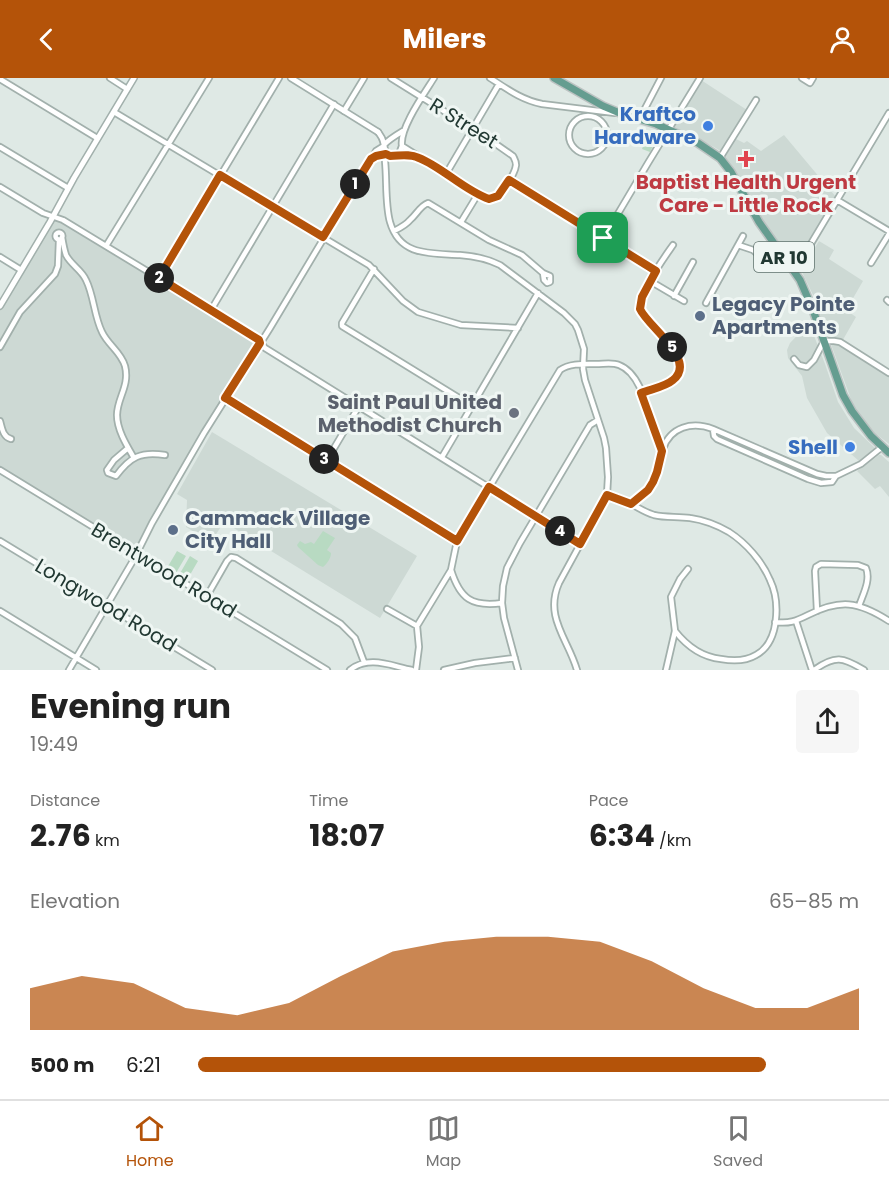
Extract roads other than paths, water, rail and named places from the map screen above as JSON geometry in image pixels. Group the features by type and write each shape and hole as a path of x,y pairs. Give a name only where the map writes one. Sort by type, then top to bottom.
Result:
{"main road":[{"name":"AR 10","path":"554,78 603,106 668,129 700,144 720,158 731,172 759,222 793,269 807,296 849,406 862,426 889,453"}],"street":[{"path":"110,78 127,89"},
{"path":"0,306 134,78"},
{"path":"106,246 209,78"},
{"path":"159,278 279,78"},
{"path":"291,78 478,194 489,199 495,198 509,180 656,271"},
{"path":"344,111 364,78"},
{"name":"R Street","path":"391,78 473,128 513,156 516,166 509,180"},
{"path":"387,170 389,163 401,152 404,130 434,78"},
{"path":"490,78 530,101 622,114"},
{"path":"640,118 662,78"},
{"path":"603,238 700,78"},
{"path":"802,78 810,83 813,78"},
{"path":"0,79 98,138"},
{"path":"446,174 499,84"},
{"path":"720,158 756,100"},
{"path":"211,310 334,104"},
{"path":"598,119 599,111"},
{"path":"114,112 369,265 406,304 423,315 461,325 518,328"},
{"path":"793,269 803,257 889,113"},
{"path":"589,116 598,119 607,133 605,145 601,150 591,154 574,149 569,132 576,120 589,116"},
{"path":"69,670 137,553 176,480 376,150 404,130"},
{"path":"378,132 387,154 385,161 388,214 400,240 415,250 465,255 494,262 507,269 564,313 576,326 583,343 585,380 606,448 608,477 607,495 557,588 553,608 556,622 577,670"},
{"path":"0,147 68,188"},
{"path":"371,159 387,154 418,158"},
{"path":"0,187 43,213 54,216 64,234 68,259 86,278 100,330 121,357 125,366 126,380 117,416 128,448 134,458"},
{"path":"461,222 478,194"},
{"path":"837,200 889,232 871,263"},
{"path":"394,231 408,222 425,203 435,206 500,246 522,255 543,273"},
{"path":"45,232 64,234 106,246 257,338 265,348 580,544"},
{"path":"0,347 20,312 54,276 64,234"},
{"path":"706,303 743,236"},
{"path":"641,393 673,380 679,372 679,359 675,351 648,322 640,309 642,297 650,280 673,245"},
{"path":"738,246 753,250 766,260 781,252"},
{"path":"0,257 21,270"},
{"path":"58,266 68,259"},
{"path":"674,296 693,262"},
{"path":"374,269 342,326 472,406"},
{"path":"650,280 684,301"},
{"path":"442,457 538,293"},
{"path":"794,359 801,366 808,366 824,341 834,341 840,342 889,373"},
{"path":"350,670 364,662 378,662 414,670 419,647 417,626 452,570 457,541 562,368 584,364 613,363 633,375 662,451"},
{"path":"225,398 457,541"},
{"path":"327,460 359,406"},
{"path":"518,670 502,603 507,568 590,425 598,420"},
{"path":"0,421 2,434 11,439"},
{"path":"631,504 648,490 657,472 662,451 671,436 684,427 698,425 712,429 826,476 836,476 861,464 882,447"},
{"path":"128,448 112,462 107,470 114,476 134,458 152,453 165,454"},
{"name":"Brentwood Road","path":"0,470 327,670"},
{"path":"607,495 655,515 690,518 707,522 727,531 740,540 760,562 770,580 776,599 776,622 762,650 749,658 717,659 704,654 682,640 675,631"},
{"name":"Longwood Road","path":"0,541 212,670"},
{"path":"207,596 227,561 231,557 236,558 342,624 355,638 364,662"},
{"path":"817,611 815,571 816,567 821,564 858,565 866,568 867,581 859,606"},
{"path":"666,670 675,631 671,597 688,569"},
{"path":"452,570 458,587 471,600 486,605 502,603"},
{"path":"776,622 796,621 834,605 859,606 889,621"},
{"path":"387,609 417,626"},
{"path":"0,611 96,670"},
{"path":"796,621 813,670 836,659 850,662 864,670"},
{"path":"444,670 515,658"}],"place":[{"name":"Kraftco Hardware","path":"708,126"},
{"name":"Baptist Health Urgent Care - Little Rock","path":"746,159"},
{"name":"Legacy Pointe Apartments","path":"700,316"},
{"name":"Saint Paul United Methodist Church","path":"514,413"},
{"name":"Shell","path":"850,447"},
{"name":"Cammack Village City Hall","path":"173,530"}]}
